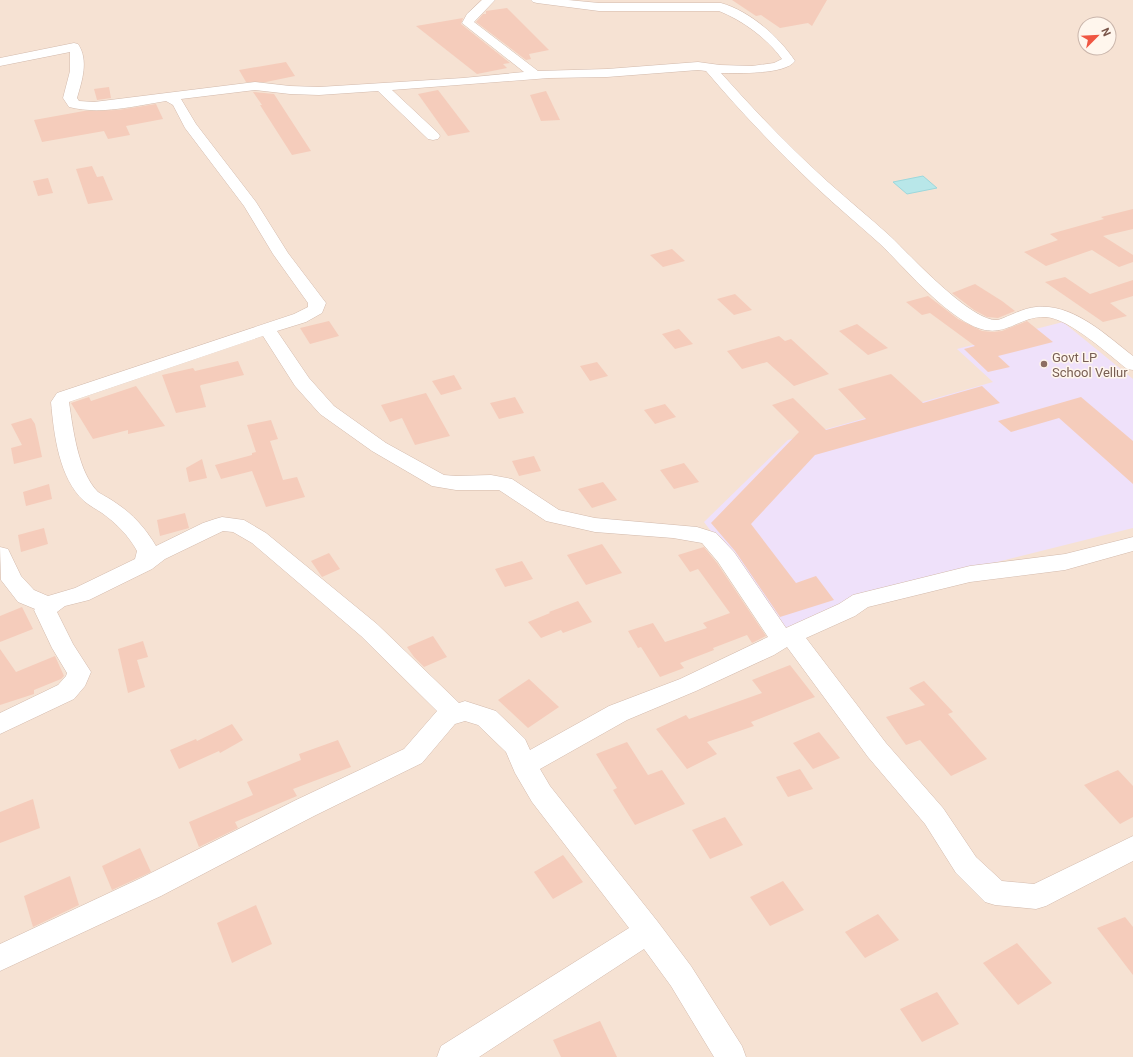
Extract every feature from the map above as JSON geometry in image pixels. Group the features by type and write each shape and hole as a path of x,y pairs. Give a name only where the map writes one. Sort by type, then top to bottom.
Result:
{"street":[{"path":"489,0 471,17 468,23 535,75"},
{"path":"0,62 74,47 77,51 77,69 70,98 74,104 81,106 96,106 255,86 290,90 319,91 462,82 535,75 607,73 698,66 752,70 777,66 789,61 785,54 754,26 728,9 721,7 599,7 537,0"},
{"path":"710,68 740,104 783,147 839,200 875,230 933,287 970,317 986,325 999,326 1035,312 1052,313 1075,321 1133,366"},
{"path":"381,87 433,136"},
{"path":"144,564 148,551 140,536 110,509 89,495 77,478 63,428 60,402 64,397 300,318 316,309 317,303 281,254 251,205 190,125 178,103 168,97"},
{"path":"267,329 302,382 327,410 379,447 440,481 456,484 491,482 505,484 532,504 553,516 595,525 673,531 697,534 709,538 730,563 776,630 786,637 877,750 934,816 966,865 995,893 1036,897 1133,848"},
{"path":"0,724 66,692 77,680 79,672 64,648 45,610 58,600 82,594 144,564 156,554 210,528 222,524 237,525 259,538 368,630 455,714"},
{"path":"524,766 618,713 688,685 766,649 786,637 847,610 861,601 970,574 1065,562 1133,544"},
{"path":"0,554 12,580 26,596 50,606"},
{"path":"0,958 151,887 305,808 413,756 447,716 465,711 487,718 516,746 524,766 541,794 648,931 681,976 731,1057"},
{"path":"452,1057 648,931"}],"shaded area":[{"path":"0,0 1133,0 1133,1057 0,1057"},
{"path":"1063,322 1133,379 1133,528 850,599 785,629 704,522 788,440 993,382 957,349"}],"water":[{"path":"923,176 937,188 907,194 893,182"}],"building":[{"path":"732,0 827,0 812,26 808,23 780,28 761,15 756,16"},
{"path":"507,8 549,50 529,54 531,59 526,60 476,22 483,14 486,14 486,11"},
{"path":"463,18 461,24 510,63 503,64 507,68 477,74 416,26"},
{"path":"286,62 295,76 266,82 246,82 239,70"},
{"path":"109,87 111,98 97,100 94,89"},
{"path":"438,90 470,132 448,136 418,94"},
{"path":"546,91 560,120 541,121 530,95"},
{"path":"253,92 274,94 311,151 292,155"},
{"path":"156,104 163,119 126,126 130,135 108,139 104,131 42,142 34,120 84,111 118,110"},
{"path":"92,166 97,177 103,176 113,200 88,204 76,169"},
{"path":"48,178 53,193 38,196 33,181"},
{"path":"1133,209 1133,229 1103,236 1133,255 1133,262 1119,267 1092,250 1046,266 1024,252 1058,240 1050,234 1104,219 1101,217"},
{"path":"672,249 685,261 663,267 650,255"},
{"path":"1065,277 1090,294 1133,280 1133,296 1110,303 1127,316 1103,322 1045,282"},
{"path":"975,284 1015,311 998,318 987,317 974,310 952,293"},
{"path":"735,294 752,310 734,315 717,299"},
{"path":"928,296 958,319 982,331 1002,331 1027,321 1053,342 998,356 1010,367 988,372 964,349 975,346 930,313 922,315 906,302"},
{"path":"329,321 339,336 310,344 300,328"},
{"path":"857,324 888,348 868,355 839,331"},
{"path":"679,329 693,344 675,349 662,334"},
{"path":"779,336 785,341 791,339 829,374 794,386 767,362 742,369 727,351"},
{"path":"238,361 244,375 200,386 206,407 176,413 162,375 193,368 195,371"},
{"path":"597,362 608,376 590,381 580,366"},
{"path":"891,374 923,403 982,386 1000,403 815,455 751,524 796,583 816,576 834,600 780,617 735,551 711,523 799,432 772,405 793,398 826,430 866,419 838,389"},
{"path":"454,375 462,389 441,395 432,381"},
{"path":"136,386 165,426 128,434 128,430 93,439 71,403 89,397 91,401"},
{"path":"426,393 450,436 415,445 402,418 390,422 381,405"},
{"path":"515,397 524,413 499,419 490,403"},
{"path":"1081,397 1133,441 1133,484 1059,418 1011,432 998,421"},
{"path":"665,404 676,417 655,424 644,410"},
{"path":"31,418 35,424 42,457 14,464 11,448 22,445 11,424"},
{"path":"271,420 278,439 270,441 283,480 297,477 305,497 266,507 252,471 221,479 215,465 252,455 252,453 256,452 247,425"},
{"path":"534,456 541,471 519,476 512,461"},
{"path":"202,459 207,478 189,482 186,468"},
{"path":"684,463 699,482 674,489 660,470"},
{"path":"603,482 617,500 592,508 578,489"},
{"path":"49,484 52,499 26,506 23,492"},
{"path":"185,513 189,528 160,536 157,520"},
{"path":"44,528 48,544 21,552 18,535"},
{"path":"602,544 622,573 586,585 567,555"},
{"path":"704,547 717,563 766,636 752,643 747,635 713,648 714,650 680,663 684,668 660,677 641,647 638,648 628,631 653,623 665,642 707,628 703,623 730,613 698,569 690,572 678,555"},
{"path":"329,553 340,569 322,577 311,561"},
{"path":"522,561 533,579 505,587 495,569"},
{"path":"578,601 592,622 563,633 561,630 541,638 528,622 550,613 549,612"},
{"path":"22,607 33,629 0,642 0,616"},
{"path":"433,636 447,657 424,667 407,647"},
{"path":"143,641 148,657 137,660 145,687 128,693 118,649"},
{"path":"0,649 16,672 55,656 64,676 61,679 34,690 34,694 0,705"},
{"path":"790,665 815,697 751,722 754,726 707,742 717,754 687,769 656,729 686,715 689,719 762,693 752,680"},
{"path":"529,679 559,707 528,728 498,700"},
{"path":"924,681 953,712 948,714 987,759 951,776 920,740 906,745 886,717 925,705 909,688"},
{"path":"232,724 243,740 220,753 219,751 179,769 170,750 196,739 197,741"},
{"path":"819,732 840,758 813,769 793,743"},
{"path":"338,740 351,767 293,789 297,796 235,822 238,828 199,847 189,822 253,795 247,782 301,760 299,754"},
{"path":"627,742 648,775 662,770 685,804 635,825 613,790 617,788 596,754"},
{"path":"800,769 813,789 788,797 776,777"},
{"path":"1118,770 1133,786 1133,817 1120,824 1084,785"},
{"path":"33,799 40,828 0,843 0,812"},
{"path":"725,817 743,845 710,859 692,830"},
{"path":"140,848 151,872 112,890 102,866"},
{"path":"563,855 583,882 553,899 534,872"},
{"path":"70,876 79,905 33,927 24,896"},
{"path":"783,881 804,910 770,926 750,897"},
{"path":"256,905 272,944 232,963 217,923"},
{"path":"878,914 899,940 865,958 845,932"},
{"path":"1125,917 1133,927 1133,975 1097,928"},
{"path":"1017,943 1052,983 1018,1005 983,963"},
{"path":"937,992 959,1024 922,1042 900,1009"},
{"path":"600,1021 617,1057 561,1057 553,1040"}],"place":[{"name":"Govt LP School Vellur","path":"1044,364"}]}
